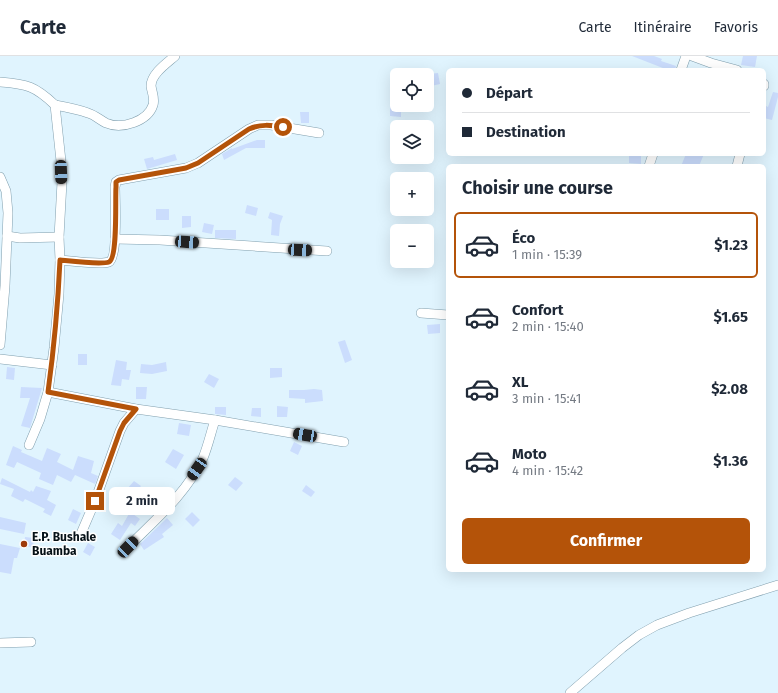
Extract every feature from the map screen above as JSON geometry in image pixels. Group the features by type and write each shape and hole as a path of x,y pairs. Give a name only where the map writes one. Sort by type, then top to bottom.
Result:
{"street":[{"path":"0,82 17,83 38,90 55,104 92,114 106,123 123,126 135,123 150,111 154,104 151,86 153,79 175,56"},
{"path":"682,68 686,56"},
{"path":"692,56 730,68"},
{"path":"29,445 40,419 48,392 59,294 59,237 62,182 55,104"},
{"path":"60,260 102,263 109,262 112,259 114,254 115,238 116,182 119,180 186,168 198,163 249,129 258,125 271,125 319,133"},
{"path":"0,177 6,191 8,201 0,345"},
{"path":"7,236 20,238 59,237"},
{"path":"115,238 328,251"},
{"path":"421,313 446,315"},
{"path":"0,359 52,365"},
{"path":"48,392 136,409 215,420 344,442"},
{"path":"80,536 95,501 120,431 124,423 136,409"},
{"path":"128,547 174,500 197,469 204,457 215,420"},
{"path":"570,693 622,648 639,635 657,625 689,613 778,585"},
{"path":"0,643 31,642"}],"building":[{"path":"632,56 654,56 662,59 661,61 676,66 676,68 663,68"},
{"path":"743,56 757,56 755,67 741,65"},
{"path":"434,73 438,73 440,84 434,85"},
{"path":"773,92 778,93 772,120 766,118 766,106 768,107"},
{"path":"300,112 309,112 309,123 301,123"},
{"path":"390,112 401,112 401,117 390,116"},
{"path":"257,140 265,140 265,148 246,148 224,160 222,154 232,148"},
{"path":"175,154 177,160 147,169 144,159 153,157 154,160"},
{"path":"629,156 641,156 641,164 629,163"},
{"path":"685,156 703,156 700,164 682,164"},
{"path":"247,205 258,208 256,216 245,213"},
{"path":"156,209 169,209 169,220 156,220"},
{"path":"270,212 283,216 280,224 279,236 271,235 272,220 268,218"},
{"path":"182,216 191,216 191,227 182,228"},
{"path":"204,223 214,225 212,234 202,232"},
{"path":"215,230 236,230 236,239 215,238"},
{"path":"440,324 440,333 428,334 427,325"},
{"path":"345,340 352,360 345,363 338,342"},
{"path":"78,354 87,354 87,365 78,365"},
{"path":"116,360 127,362 126,370 131,370 129,380 122,379 121,386 111,385"},
{"path":"166,362 167,371 152,374 140,373 141,364 152,365"},
{"path":"7,367 15,368 14,380 6,379"},
{"path":"270,368 282,368 282,377 270,378"},
{"path":"209,374 219,379 214,388 204,382"},
{"path":"21,387 42,388 30,428 21,426 30,398 20,398"},
{"path":"136,387 147,387 146,399 136,399"},
{"path":"289,390 322,390 323,401 305,403 305,399 289,398"},
{"path":"277,406 288,407 287,417 277,417"},
{"path":"215,407 226,407 226,415 215,414"},
{"path":"252,408 261,408 261,417 251,416"},
{"path":"179,423 191,425 189,436 177,434"},
{"path":"294,442 302,446 298,455 290,451"},
{"path":"13,446 22,450 21,452 42,461 47,448 61,454 57,462 73,470 78,456 94,461 91,473 98,476 95,484 75,475 71,482 57,475 53,485 39,479 41,473 17,462 14,468 6,465"},
{"path":"173,449 184,455 176,469 165,462"},
{"path":"235,477 243,483 236,491 228,485"},
{"path":"2,478 30,492 31,490 33,492 36,486 51,491 47,500 56,505 51,516 43,512 45,509 25,499 23,502 11,496 14,489 0,484"},
{"path":"134,481 141,486 134,494 127,489"},
{"path":"306,485 315,492 311,497 302,491"},
{"path":"73,509 81,513 76,524 68,520"},
{"path":"130,512 140,519 135,526 131,523 120,540 111,534 118,523 122,526"},
{"path":"192,512 200,520 193,527 185,519"},
{"path":"0,517 26,523 24,534 0,529"},
{"path":"167,518 173,525 162,534 164,537 144,550 140,544"},
{"path":"25,537 34,538 33,547 24,546"},
{"path":"88,543 95,547 90,556 83,552"},
{"path":"0,544 20,548 17,558 14,558 11,574 0,572"}],"place":[{"name":"E.P. Bushale Buamba","path":"24,544"}],"route":[{"path":"95,501 120,431 124,423 136,409 48,392 59,294 60,260 102,263 109,262 112,259 114,254 115,238 116,182 119,180 186,168 198,163 212,152 258,125 283,127"}]}
